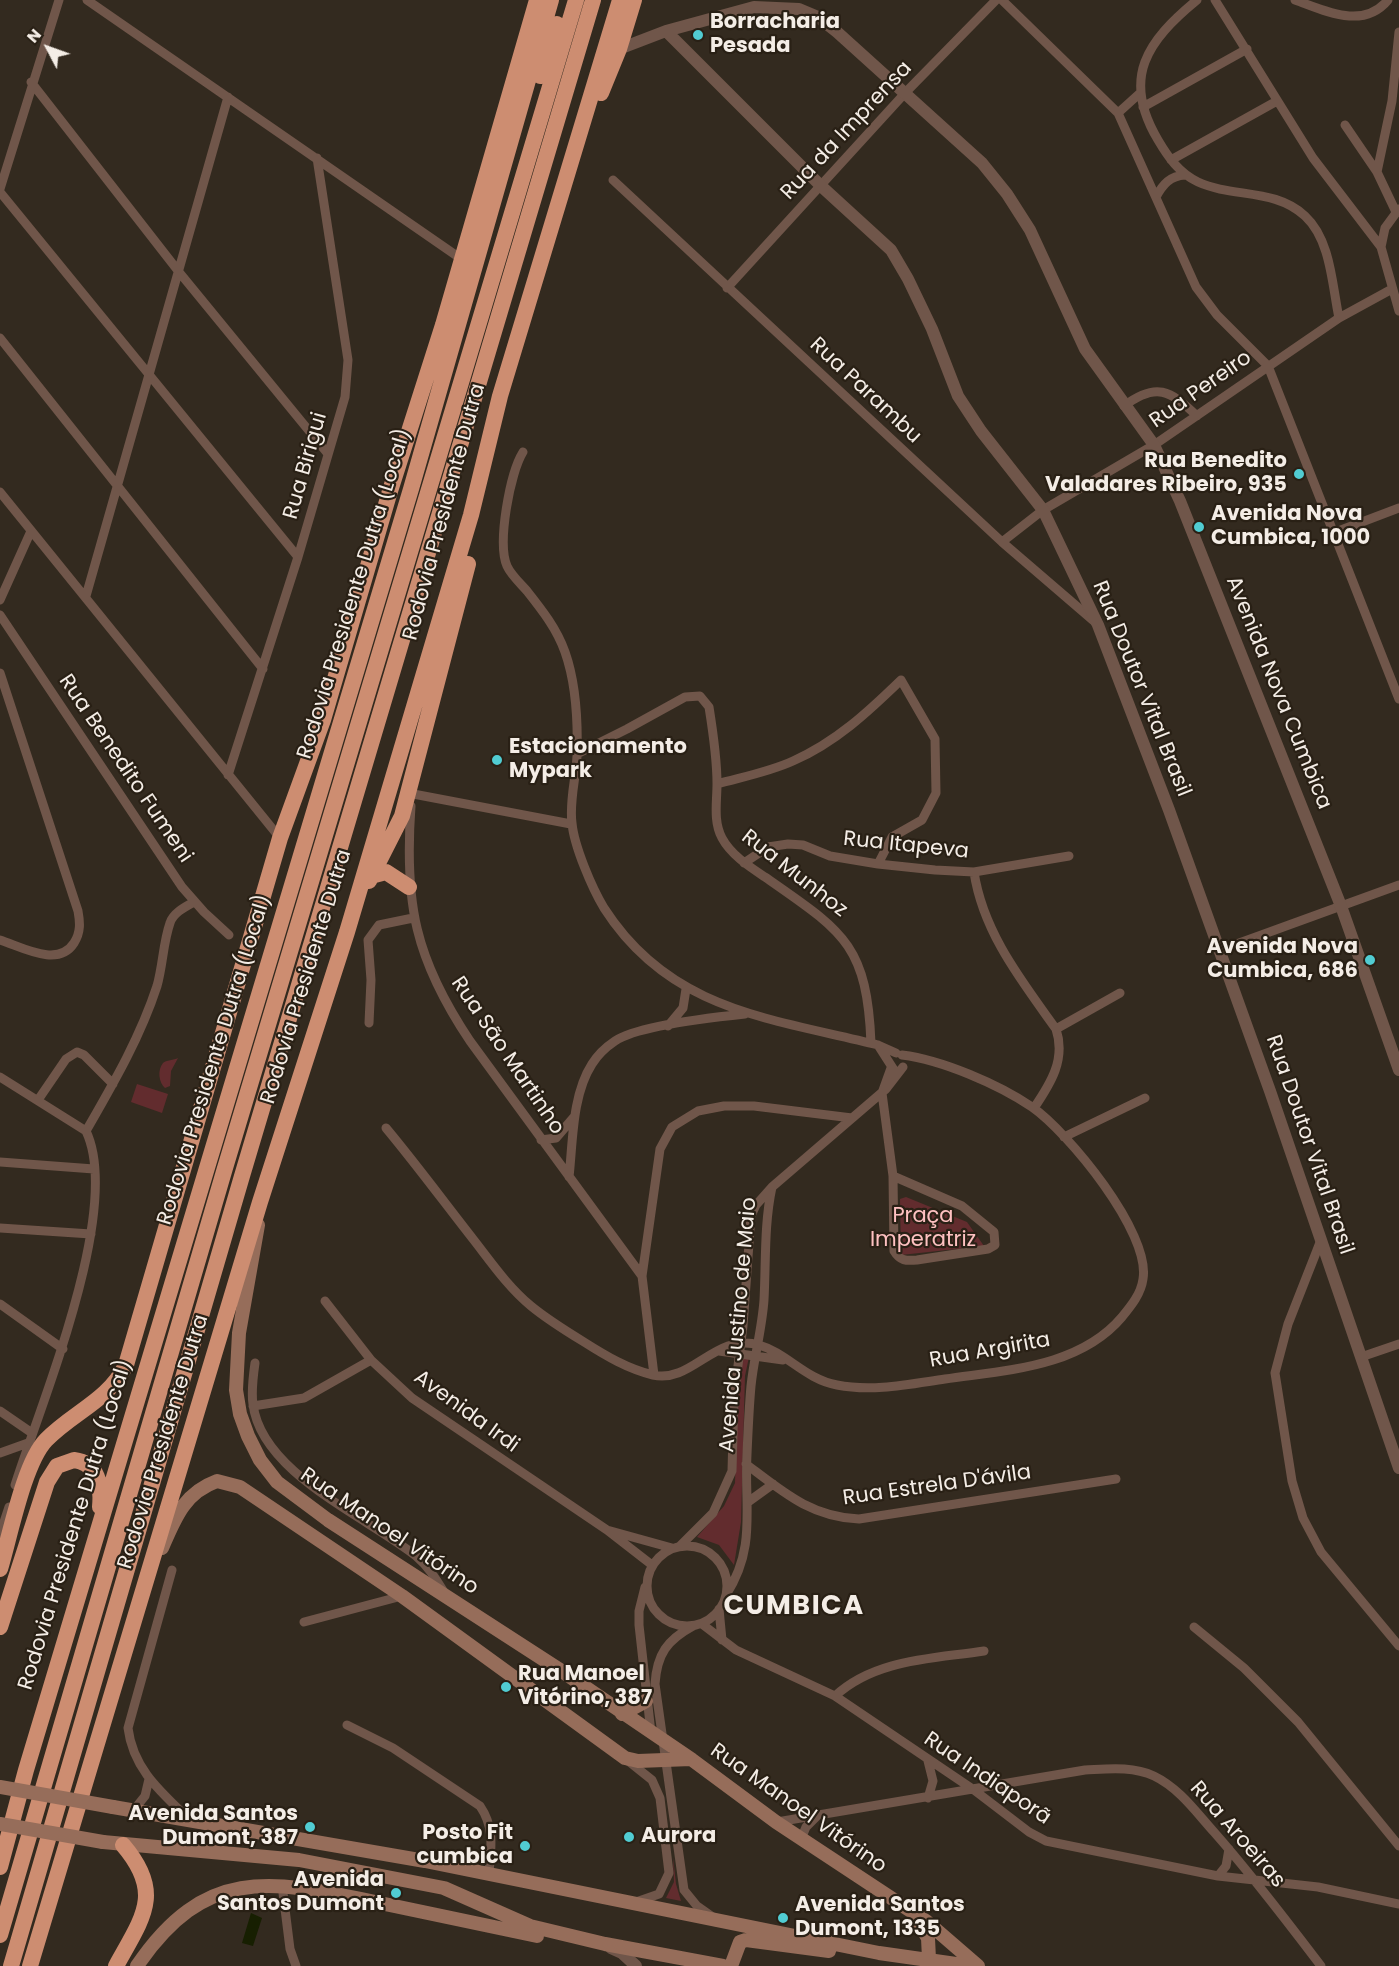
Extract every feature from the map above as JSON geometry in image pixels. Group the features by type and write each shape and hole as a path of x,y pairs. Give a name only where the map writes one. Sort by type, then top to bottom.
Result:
{"highway":[{"path":"0,1569 38,1451 58,1430 100,1399 118,1382 126,1365 280,838 322,720 390,491 443,325 537,0"},
{"path":"473,266 551,0"},
{"path":"473,266 490,236 565,0"},
{"name":"Rodovia Presidente Dutra","path":"0,1935 225,1168 576,0"},
{"name":"Rodovia Presidente Dutra","path":"11,1966 245,1164 593,0"},
{"name":"Rodovia Presidente Dutra","path":"30,1966 260,1202 347,932 471,514 500,396 620,0"},
{"path":"570,161 579,152 620,49 634,0"},
{"name":"Rodovia Presidente Dutra (Local)","path":"0,1867 26,1770 411,489 473,266"},
{"path":"347,932 371,876 402,816 410,793 503,415 500,396"},
{"path":"231,1009 273,897 306,835"},
{"path":"371,876 386,872 409,887"},
{"path":"0,1627 47,1482 57,1466 64,1462 82,1461 96,1472 101,1491 98,1535"},
{"path":"116,1966 139,1922 147,1897 146,1878 138,1862 123,1845"}],"main road":[{"name":"Rua Manoel Vitórino","path":"260,1202 256,1244 235,1365 240,1414 260,1460 277,1482 297,1499 445,1594 691,1759 776,1822 938,1930 978,1966"},
{"path":"140,1600 180,1509 189,1496 217,1481 240,1487 260,1498 402,1596 625,1758"},
{"path":"622,1714 646,1701"},
{"name":"Rua Manoel Vitórino","path":"625,1758 638,1761 691,1759"},
{"path":"0,1786 489,1873 879,1953"},
{"path":"0,1824 123,1845 299,1860 444,1888 510,1918 564,1935 686,1963 723,1966"},
{"path":"137,1966 171,1924 192,1907 233,1889 282,1885 543,1937 564,1935"},
{"name":"Rua Manoel Vitórino","path":"912,1913 928,1938 929,1959"},
{"path":"731,1966 740,1942 746,1940 830,1951 879,1953 970,1966"}],"street":[{"path":"59,0 31,82 0,190 298,557"},
{"path":"87,0 457,256"},
{"name":"Rua da Imprensa","path":"727,288 906,92 996,0"},
{"path":"1002,0 1118,113 1175,244 1205,301 1268,366 1399,699"},
{"path":"1197,0 1169,23 1145,61 1139,94 1154,133 1171,160 1185,175 1217,189 1270,197 1303,214 1318,232 1324,245 1339,318"},
{"path":"1215,0 1313,158 1381,248 1399,311"},
{"path":"1296,0 1350,17 1366,17 1375,13 1388,0"},
{"name":"Avenida Nova Cumbica","path":"666,31 754,7 776,6 799,9 818,17 906,92 982,162 1007,194 1030,230 1085,349 1154,445 1180,501 1341,906 1399,1070"},
{"path":"626,27 635,35 645,38"},
{"path":"620,49 666,31"},
{"name":"Rua Doutor Vital Brasil","path":"666,31 821,186 891,250 932,329 958,396 981,431 1043,510 1098,625 1220,950 1399,1468"},
{"path":"1377,172 1392,101 1399,32"},
{"path":"1143,107 1247,49"},
{"path":"31,82 179,272 328,454"},
{"path":"1118,113 1139,94"},
{"path":"86,596 228,97"},
{"path":"1171,160 1276,101"},
{"path":"1346,125 1377,172 1398,211 1385,228 1381,248"},
{"name":"Rua Birigui","path":"228,775 298,557 345,397 348,360 316,158"},
{"path":"1156,197 1167,180 1185,175"},
{"name":"Rua Parambu","path":"613,180 1002,542 1098,625"},
{"name":"Rua Pereiro","path":"1002,542 1043,510 1154,445 1339,318 1392,289"},
{"path":"0,338 263,669"},
{"path":"1124,406 1140,394 1158,391 1174,397 1197,416"},
{"path":"523,452 516,463 510,486 504,552 508,567 542,610 557,633 566,653 573,689 577,754 572,824 589,878 609,915 635,950 686,989 712,1001 748,1013 875,1044 902,1060"},
{"path":"0,492 280,838"},
{"path":"1333,533 1399,508"},
{"path":"0,600 31,531"},
{"name":"Rua Benedito Fumeni","path":"0,615 194,902 229,934"},
{"path":"0,673 78,910 80,927 74,944 59,955 49,956 0,940"},
{"path":"717,784 791,762 824,745 852,726 901,680 935,739 936,793 922,820 892,837 878,864"},
{"name":"Rua Munhoz","path":"577,754 685,697 700,696 710,707 717,784 717,827 722,839 744,863 823,918 850,947 861,971 875,1044"},
{"path":"410,793 572,824"},
{"name":"Rua São Martinho","path":"410,793 409,887 413,918 431,976 449,1009 541,1140 642,1276"},
{"name":"Rua Itapeva","path":"744,863 768,847 794,844 830,856 878,864 974,872 1069,856"},
{"path":"974,872 977,894 988,926 1056,1029 1061,1043 1058,1062 1047,1089 1034,1108"},
{"path":"1220,950 1399,885"},
{"path":"0,1534 30,1438 63,1349 91,1234 94,1168 86,1131 141,1028 156,987 170,922 174,916 194,902"},
{"path":"369,1023 371,980 368,940 378,925 413,918"},
{"path":"668,1026 683,1008 686,989"},
{"path":"1056,1029 1120,993"},
{"path":"704,1019 712,1001"},
{"path":"569,1177 576,1116 591,1065 608,1046 629,1035 704,1019 748,1013"},
{"path":"875,1044 889,1064 899,1070 902,1060"},
{"path":"38,1100 66,1059 77,1052 84,1055 113,1084"},
{"path":"889,1064 902,1060"},
{"path":"772,1187 882,1093 902,1060"},
{"name":"Rua Argirita","path":"719,1351 785,1361 829,1384 867,1388 1023,1368 1060,1358 1099,1338 1132,1306 1144,1277 1143,1260 1138,1244 1114,1199 1064,1137 1034,1108 963,1073 933,1062 902,1060"},
{"path":"889,1064 882,1093 892,1176 894,1251 900,1259 917,1260 988,1249 995,1245 990,1228 963,1206 892,1176"},
{"path":"0,1077 86,1131"},
{"path":"1064,1137 1146,1098"},
{"path":"654,1375 642,1276 660,1149 672,1127 698,1111 724,1106 754,1106 852,1118"},
{"path":"824,1115 834,1133"},
{"path":"541,1140 556,1138 576,1116"},
{"path":"386,1128 502,1276 532,1307 606,1357 654,1375 672,1375 719,1351 728,1343 740,1342"},
{"path":"0,1162 94,1168"},
{"name":"Avenida Justino de Maio","path":"676,1547 713,1513 732,1471 734,1396 748,1226 756,1205 772,1187"},
{"name":"Avenida Justino de Maio","path":"726,1595 738,1576 744,1557 748,1526 746,1464 757,1344 764,1302 766,1223 772,1187"},
{"path":"0,1228 91,1234"},
{"path":"1321,1240 1288,1324 1275,1373 1292,1481 1303,1518 1321,1552 1399,1646"},
{"name":"Avenida Irdi","path":"325,1301 371,1360 412,1398 607,1530 652,1565"},
{"path":"0,1304 63,1349"},
{"name":"Rua Argirita","path":"740,1342 757,1344 776,1352 785,1361"},
{"path":"1361,1357 1399,1344"},
{"path":"253,1406 304,1398 371,1360"},
{"path":"255,1363 253,1406 262,1434 295,1472 416,1556 434,1575 445,1594"},
{"path":"0,1411 30,1438"},
{"path":"0,1453 30,1438"},
{"name":"Rua Estrela D'ávila","path":"746,1464 808,1508 834,1518 859,1519 1116,1479"},
{"path":"748,1502 773,1484"},
{"name":"Avenida Irdi","path":"607,1530 676,1547"},
{"path":"651,1733 639,1618 646,1582 652,1565 658,1557 676,1547 698,1546 712,1553 722,1564 726,1575 726,1595 719,1609 666,1644 656,1666 657,1705 665,1742 684,1890 697,1906 715,1918"},
{"path":"172,1570 128,1728 133,1754 149,1779 190,1821"},
{"path":"646,1582 649,1602 656,1613 678,1626 698,1625"},
{"path":"304,1622 402,1596"},
{"path":"719,1609 722,1640"},
{"name":"Rua Indiaporã","path":"698,1625 752,1658 835,1696 974,1790 1029,1832 1046,1841 1218,1876 1318,1887 1399,1904"},
{"path":"1194,1627 1251,1674 1298,1722 1399,1846"},
{"path":"835,1696 848,1684 879,1669 984,1651"},
{"path":"347,1725 393,1748 480,1806 488,1819 492,1832 489,1873"},
{"path":"625,1758 657,1788 669,1873 659,1894 634,1902"},
{"path":"927,1760 933,1781 928,1798"},
{"name":"Rua Aroeiras","path":"776,1822 1085,1770 1118,1768 1136,1771 1154,1776 1173,1788 1255,1879 1321,1966"},
{"path":"133,1811 145,1796 149,1779"},
{"path":"801,1839 806,1827 817,1816"},
{"path":"1218,1876 1226,1866 1229,1849"},
{"path":"282,1885 290,1949 296,1966"},
{"path":"605,1944 622,1953 636,1966"}],"green space":[{"path":"178,1058 171,1071 170,1086 165,1088 161,1083 161,1066 164,1062"},
{"path":"137,1084 168,1094 162,1113 131,1102"},
{"name":"Praça Imperatriz","path":"906,1197 967,1222 984,1246 901,1255 900,1199"},
{"path":"743,1355 749,1357 745,1376 741,1522 734,1565 719,1545 697,1537 724,1506 735,1483 738,1376"},
{"path":"673,1857 676,1884 681,1901 666,1898 674,1882"}],"shaded area":[{"path":"251,1913 262,1918 253,1946 242,1943"}],"place":[{"name":"Borracharia Pesada","path":"698,35"},
{"name":"Rua Benedito Valadares Ribeiro, 935","path":"1299,474"},
{"name":"Avenida Nova Cumbica, 1000","path":"1199,527"},
{"name":"Estacionamento Mypark","path":"497,760"},
{"name":"Avenida Nova Cumbica, 686","path":"1370,960"},
{"name":"Rua Manoel Vitórino, 387","path":"506,1687"},
{"name":"Avenida Santos Dumont, 387","path":"310,1827"},
{"name":"Aurora","path":"629,1837"},
{"name":"Posto Fit cumbica","path":"525,1846"},
{"name":"Avenida Santos Dumont","path":"396,1893"},
{"name":"Avenida Santos Dumont, 1335","path":"783,1918"}],"district":[{"name":"CUMBICA","path":"794,1607"}]}
